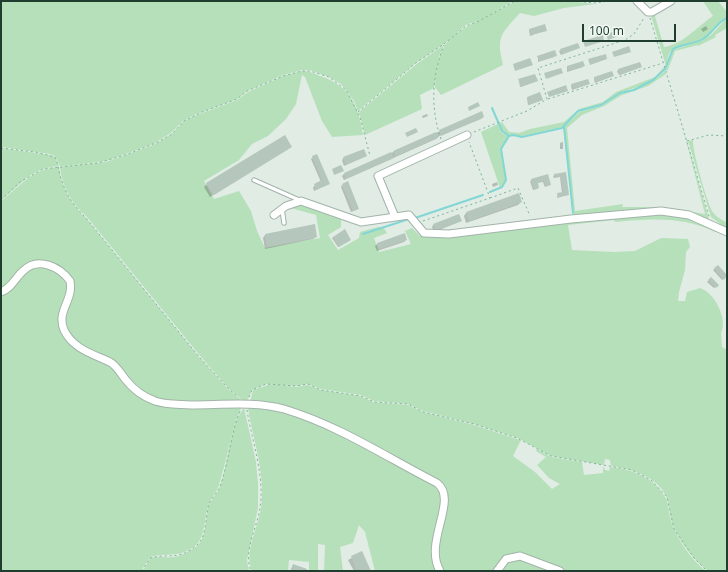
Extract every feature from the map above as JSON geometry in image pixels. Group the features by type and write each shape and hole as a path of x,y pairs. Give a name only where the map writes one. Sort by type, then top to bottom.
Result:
{"street":[{"path":"637,1 648,12 652,12 671,1"},
{"path":"395,217 378,176 467,135"},
{"path":"274,215 282,209 300,201 310,202 361,222 409,215 424,233 449,234 533,223 661,211 685,214 727,232"},
{"path":"1,292 7,290 28,267 39,264 51,265 70,281 71,291 61,318 67,335 87,353 115,365 133,388 153,400 166,404 246,404 284,409 336,428 375,448 440,486 444,495 445,503 436,533 434,558 440,571"},
{"path":"497,571 506,559 520,556 560,571"}],"lane":[{"path":"254,180 300,201"},
{"path":"282,209 284,223"}],"path":[{"path":"358,112 417,62 444,44 466,26 479,21 515,1"},
{"path":"574,1 594,3 609,1"},
{"path":"648,12 711,224"},
{"path":"547,99 538,68 625,40 638,29 648,12"},
{"path":"443,146 433,112 436,71 444,44"},
{"path":"490,198 467,135 527,111 547,99 663,63"},
{"path":"1,200 32,174 43,169 106,161 153,145 172,134 184,121 194,115 237,99 247,91 283,76 302,71 310,71 329,78 341,85 353,101 358,112 370,156"},
{"path":"687,141 709,135 727,136"},
{"path":"1,148 50,154 55,157 63,185 76,208 86,218 200,358 229,389 246,404 260,483 260,508 248,560 250,571"},
{"path":"416,224 518,188 533,223"},
{"path":"142,571 150,558 156,556 172,557 183,554 198,545 202,535 209,505 218,489 231,443 232,433 241,411 252,390 266,384 297,386 308,384 321,390 360,396 374,402 408,404 423,412 474,424 517,438 551,456 632,470 651,480 667,497 674,529 694,558 707,571"}],"green space":[{"path":"1,1 514,1 479,20 466,25 444,44 417,62 358,111 354,101 341,84 329,77 310,70 302,70 283,75 247,91 237,99 194,115 183,121 171,133 153,144 106,161 60,166 55,156 50,154 1,147"},
{"path":"516,1 568,1 595,4 564,8 534,16 520,13 504,31 500,41 503,65 441,95 435,87 435,82 436,71 445,45 450,39 467,27"},
{"path":"703,1 718,1 727,12 727,17 720,21 701,40 674,48 669,54 666,66 651,15 654,13 664,47 671,46 683,39 713,16"},
{"path":"727,18 727,28 715,35 716,37 698,46 675,51 667,72 666,69 673,50 703,40 712,34"},
{"path":"444,45 439,56 434,88 420,95 422,109 365,135 359,112 418,63"},
{"path":"664,67 657,77 644,85 619,93 601,105 578,111 562,127 522,136 510,136 502,131 499,123 502,122 509,132 519,133 530,129 564,122 579,109 603,102 616,92 655,77"},
{"path":"302,71 311,72 330,80 345,91 351,98 359,115 363,135 332,137 322,121 305,77 302,75 296,104 286,119 268,136 252,144 239,160 204,181 214,199 239,191 251,211 257,231 265,248 320,238 316,215 287,207 297,203 337,216 341,220 341,227 328,235 338,250 359,238 360,232 378,227 383,227 387,233 374,238 379,252 411,244 405,231 412,228 420,236 442,237 568,222 663,214 693,219 716,231 715,232 690,223 666,220 615,222 614,220 568,225 572,250 614,252 635,251 661,238 688,239 690,247 686,252 685,270 678,301 685,301 687,292 700,288 711,295 719,307 723,321 721,333 722,347 727,350 727,571 708,571 691,554 673,526 668,500 658,484 635,471 611,466 610,460 605,459 604,465 551,456 518,438 474,424 423,411 408,404 374,401 361,395 321,389 308,384 297,386 266,384 252,390 246,403 229,389 201,357 87,217 72,201 65,188 60,167 106,162 153,145 172,134 184,121 194,116 237,100 248,92 283,76"},
{"path":"665,71 666,74 648,86 622,95 604,106 582,115 567,128 575,211 623,204 622,207 663,207 705,214 682,125 709,219 681,211 574,216 564,127 579,112 601,106 620,94 644,86"},
{"path":"498,124 501,132 509,137 500,149 506,180 500,188 481,132"},
{"path":"693,140 697,163 711,209 714,214 727,223 727,229 711,217 688,141"},
{"path":"1,148 50,155 55,157 59,166 49,167 33,173 1,200"},
{"path":"59,167 62,182 76,207 200,358 228,389 245,403 188,404 166,402 156,399 144,392 121,374 84,350 73,339 66,327 65,321 73,295 73,281 42,261 1,291 1,201 34,174 49,168"},
{"path":"49,267 64,276 70,285 64,304 64,335 110,363 132,390 183,407 241,408 234,427 218,488 207,509 202,536 199,541 190,549 179,554 150,557 141,571 1,571 1,296 10,290 30,268"},
{"path":"271,384 297,387 308,385 321,390 360,396 373,402 408,405 423,412 474,425 521,440 513,456 535,472 552,489 560,484 549,478 537,465 546,457 536,451 537,449 551,457 582,462 584,475 603,473 603,466 605,470 609,471 610,467 618,468 641,475 655,484 660,490 668,504 672,525 680,540 689,554 706,571 564,571 559,567 520,554 494,571 442,571 436,548 447,503 446,491 397,459 346,432 309,417 250,403 253,390"},
{"path":"244,408 256,462 258,483 258,508 247,560 249,571 143,571 150,558 178,556 197,546 203,538 209,505 219,489 235,424"},
{"path":"248,408 273,411 322,425 369,447 435,485 441,491 437,571 375,571 365,532 359,525 353,543 340,547 343,571 324,571 325,545 318,544 318,571 309,571 309,562 289,560 288,571 252,571 250,556 252,540 261,508 262,483"},
{"path":"521,559 554,571 500,571 504,565 509,562"}],"building":[{"path":"545,24 547,31 531,35 529,29"},
{"path":"622,29 624,34 608,40 606,34"},
{"path":"603,35 604,41 585,47 583,41"},
{"path":"578,43 580,48 562,54 560,49"},
{"path":"629,46 631,52 614,57 612,52"},
{"path":"555,50 557,56 539,61 537,56"},
{"path":"606,54 607,59 590,65 588,59"},
{"path":"530,58 533,65 515,71 513,64"},
{"path":"583,61 585,66 568,71 567,66"},
{"path":"640,62 642,67 620,75 618,69"},
{"path":"561,68 563,73 546,79 544,73"},
{"path":"612,71 614,76 596,82 594,77"},
{"path":"535,74 538,81 521,87 518,79"},
{"path":"588,79 590,84 573,89 571,84"},
{"path":"566,85 568,91 549,97 547,92"},
{"path":"540,92 543,100 529,105 527,97"},
{"path":"478,102 480,106 469,111 468,107"},
{"path":"482,111 484,117 441,136 439,130"},
{"path":"416,128 418,132 407,137 405,133"},
{"path":"436,132 439,137 396,156 393,151"},
{"path":"285,135 292,147 214,195 206,183"},
{"path":"364,149 367,156 346,165 343,157"},
{"path":"391,152 394,158 346,179 344,173"},
{"path":"317,154 330,184 316,190 314,184 322,180 312,156"},
{"path":"341,165 344,171 334,175 332,169"},
{"path":"566,172 569,195 558,197 557,193 563,192 561,177 554,177 554,174"},
{"path":"548,174 551,185 546,186 544,181 538,183 539,188 534,190 531,179"},
{"path":"348,181 359,209 353,211 342,184"},
{"path":"519,193 522,202 469,221 466,212"},
{"path":"459,214 462,221 436,231 433,224"},
{"path":"315,224 317,237 267,247 265,234"},
{"path":"345,229 351,240 339,247 333,237"},
{"path":"405,233 407,240 379,249 377,243"},
{"path":"718,265 727,275 724,280 714,268"},
{"path":"711,277 719,285 716,288 708,280"},
{"path":"362,551 371,571 357,571 351,556"},
{"path":"293,564 307,569 306,571 291,570"}],"waterway":[{"path":"490,192 502,187 506,180 501,149 509,136 513,135 522,137 562,128 578,111 601,105 620,93 634,90 653,80 665,69 673,49 703,39 710,34 720,22 727,18"},
{"path":"492,108 502,131 509,136"},
{"path":"564,127 573,213"},
{"path":"415,218 483,195"},
{"path":"363,234 409,219"}]}
